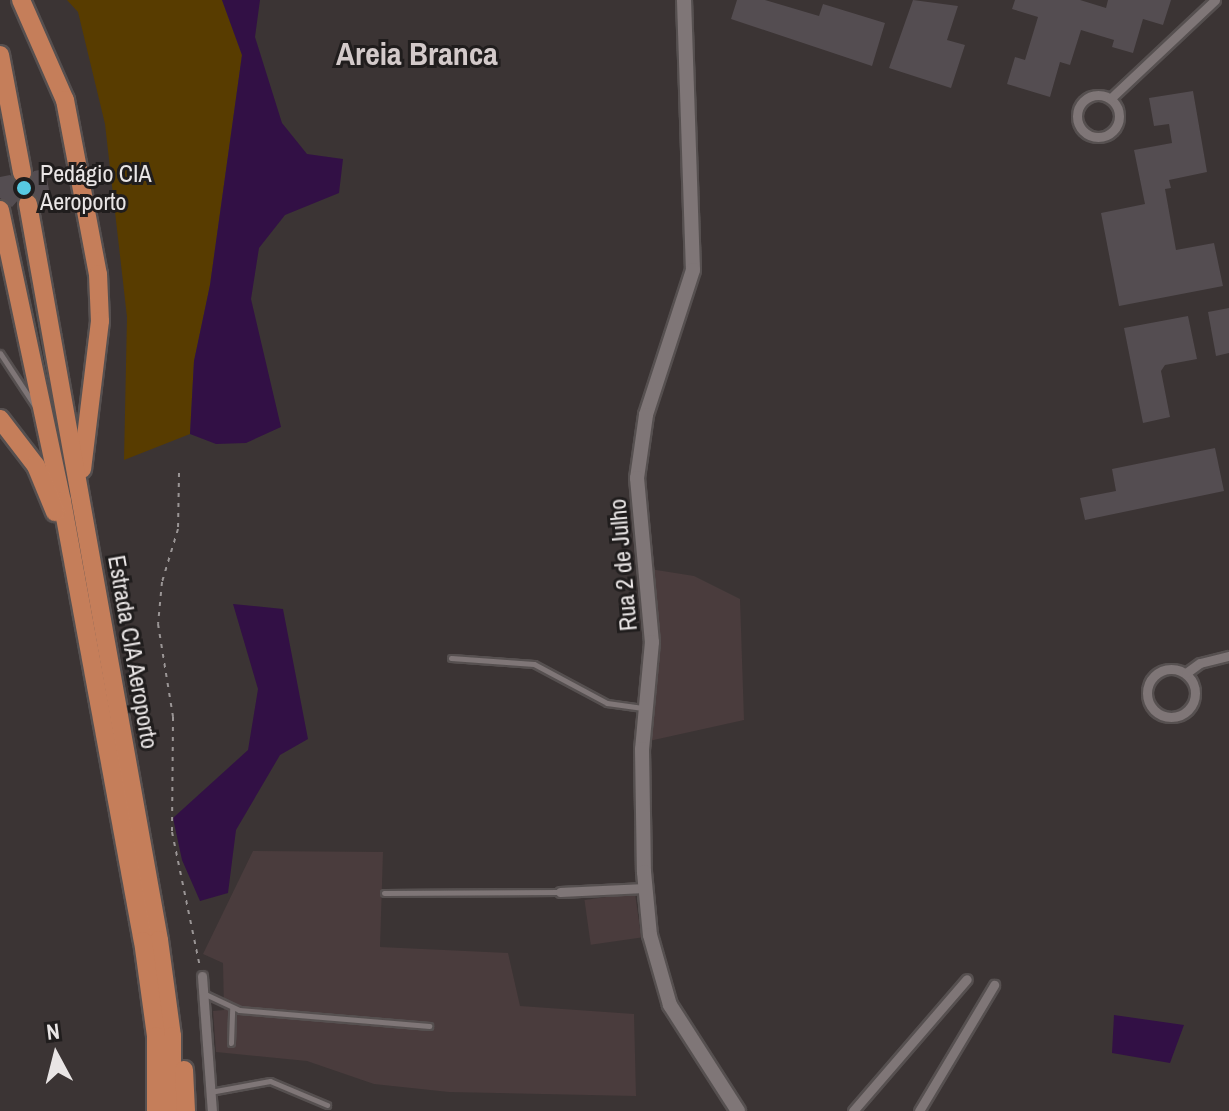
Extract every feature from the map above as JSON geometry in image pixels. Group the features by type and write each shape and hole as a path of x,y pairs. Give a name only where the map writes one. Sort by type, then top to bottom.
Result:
{"highway":[{"path":"21,0 65,100 98,274 100,321 86,404 81,503"},
{"path":"0,55 22,173"},
{"name":"Estrada CIA Aeroporto","path":"28,204 169,1008 172,1111"},
{"name":"Estrada CIA Aeroporto","path":"0,210 75,569 147,969 156,1036 156,1111"},
{"path":"0,419 40,475 75,569"},
{"path":"169,1008 183,1046 186,1111"}],"main road":[{"name":"Rua 2 de Julho","path":"684,0 693,270 646,415 637,478 652,642 642,763 645,888 656,963 670,1005 738,1111"}],"street":[{"path":"1111,98 1215,0"},
{"path":"1097,94 1111,98 1119,109 1114,129 1103,137 1083,131 1077,118 1084,99 1097,94"},
{"path":"1186,673 1200,663 1229,656"},
{"path":"1170,668 1186,673 1196,694 1190,709 1176,717 1160,715 1147,696 1150,680 1170,668"},
{"path":"560,892 645,888"},
{"path":"202,976 212,1111"},
{"path":"853,1111 967,979"},
{"path":"919,1111 994,985"}],"lane":[{"path":"0,353 46,421"},
{"path":"451,658 534,664 607,703 648,708"},
{"path":"384,893 560,892"},
{"path":"203,993 232,1008 429,1026"},
{"path":"231,1043 232,1008"},
{"path":"209,1092 270,1081 327,1105"}],"path":[{"path":"179,473 181,506 162,582 158,624 173,717 172,832 202,976"}],"shaded area":[{"path":"67,0 222,0 242,55 210,285 194,361 190,434 124,460 127,317 105,124 78,12"},
{"path":"222,0 260,0 255,37 282,123 307,154 343,159 339,193 285,215 259,248 251,299 281,427 246,443 216,444 190,434 194,361 210,285 242,55"},
{"path":"650,569 694,576 740,599 744,720 649,741 659,640"},
{"path":"233,604 283,609 308,739 280,755 236,830 228,893 200,901 182,860 173,818 248,750 258,689"},
{"path":"253,851 383,852 380,947 508,953 520,1006 634,1014 636,1096 449,1092 374,1084 307,1061 216,1052 213,1011 224,1010 223,963 203,954"},
{"path":"635,893 641,938 591,945 584,900"},
{"path":"1114,1015 1184,1025 1170,1063 1112,1053"}],"building":[{"path":"737,0 765,0 819,16 823,4 885,23 872,66 731,19"},
{"path":"913,0 958,6 947,40 965,45 951,88 889,68"},
{"path":"1015,0 1080,0 1106,8 1108,0 1171,0 1163,25 1143,19 1133,53 1112,47 1114,40 1081,30 1070,65 1060,62 1050,97 1007,84 1015,57 1025,60 1038,17 1012,9"},
{"path":"1193,91 1207,172 1169,180 1171,188 1165,189 1176,250 1214,243 1223,286 1119,306 1101,213 1145,204 1134,150 1172,143 1169,124 1154,126 1149,98"},
{"name":"Pedágio CIA Aeroporto","path":"45,169 51,200 40,202 25,192 12,207 0,198 0,177 10,175 23,185 34,171"},
{"path":"1229,308 1229,353 1216,356 1208,312"},
{"path":"1188,316 1197,359 1165,365 1161,371 1170,417 1143,423 1124,328"},
{"path":"1215,448 1224,491 1085,520 1080,498 1116,491 1112,469"}],"tunnel":[{"path":"22,173 28,204"}],"place":[{"name":"Pedágio CIA Aeroporto","path":"24,188"}],"district":[{"name":"Areia Branca","path":"417,54"}]}
